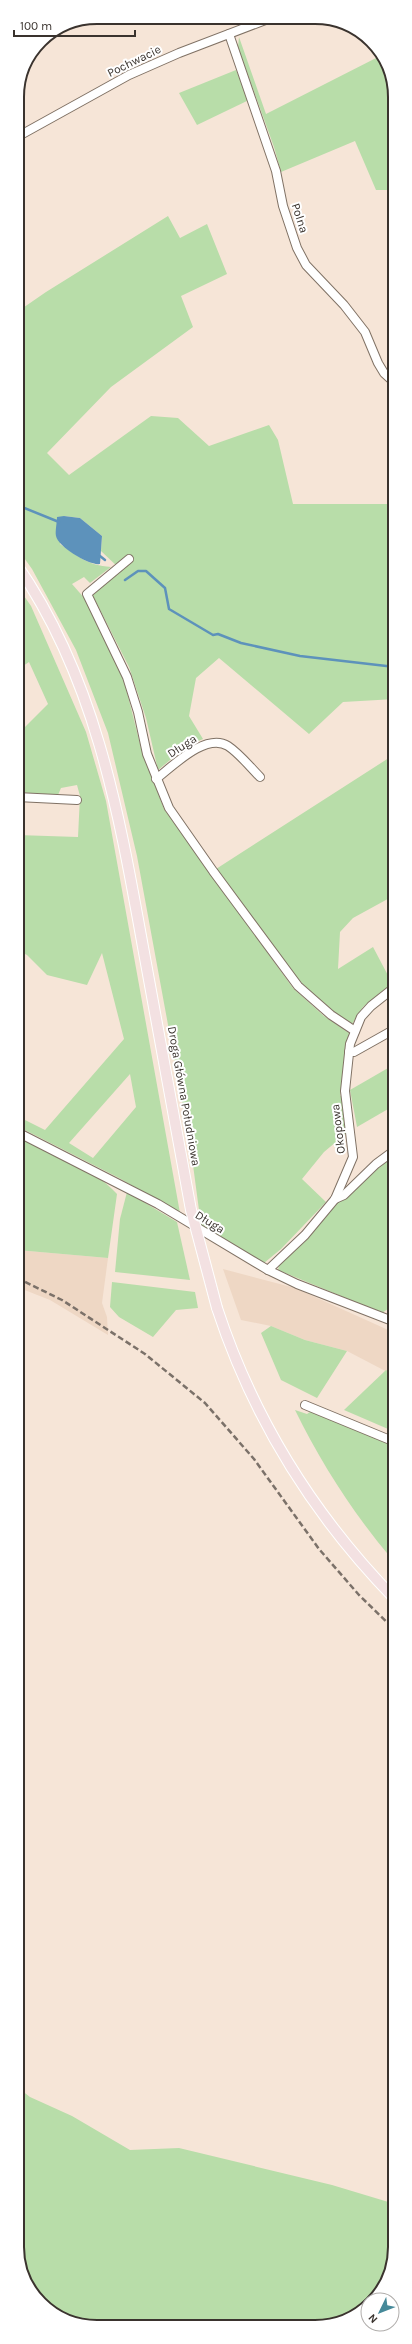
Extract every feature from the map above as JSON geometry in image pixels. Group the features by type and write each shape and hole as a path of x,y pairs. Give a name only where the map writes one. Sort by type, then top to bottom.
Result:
{"main road":[{"name":"Droga Główna Południowa","path":"24,576 44,609 71,664 93,721 106,765 125,846 191,1210 217,1308 246,1383 286,1460 329,1524 388,1591"}],"street":[{"name":"Pochwacie","path":"24,133 129,75 179,53 255,24"},
{"name":"Polna","path":"229,34 276,171 283,206 297,248 306,265 344,305 365,332 378,363 388,377"},
{"path":"128,559 87,594 127,677 156,779 170,808 222,884 298,986 331,1015 355,1031"},
{"name":"Długa","path":"156,779 201,745 218,742 228,746 260,777"},
{"path":"24,797 77,800"},
{"name":"Okopowa","path":"268,1270 305,1235 335,1199 354,1157 345,1091 349,1052 361,1017 371,1006 388,993"},
{"path":"349,1052 354,1052 388,1033"},
{"name":"Długa","path":"24,1136 158,1204 268,1270 297,1284 388,1319"},
{"name":"Okopowa","path":"335,1199 344,1195 376,1164 388,1155"},
{"path":"305,1405 388,1439"}],"shaded area":[{"path":"24,1251 108,1258 102,1303 107,1317 108,1335 50,1300 24,1290"},
{"path":"223,1269 295,1288 388,1330 388,1372 347,1351 305,1340 271,1326 241,1320"}],"green space":[{"path":"239,37 266,114 377,58 384,73 388,92 388,190 376,190 355,141 281,172 274,147 238,47"},
{"path":"236,70 249,100 197,125 179,93"},
{"path":"168,216 180,238 207,224 227,274 181,296 193,327 111,387 47,453 69,475 151,416 178,418 209,446 269,425 278,440 293,504 388,504 388,699 343,702 309,734 219,658 196,678 189,716 203,739 187,746 158,770 146,718 129,667 92,594 120,569 101,551 102,536 80,518 64,516 60,544 89,562 111,567 90,583 84,577 72,584 86,600 124,680 141,748 164,809 293,988 324,1016 349,1033 340,1096 342,1095 349,1131 324,1152 302,1179 326,1202 281,1249 264,1263 201,1225 191,1150 137,856 108,733 76,650 32,569 24,558 24,307"},
{"path":"24,596 31,606 86,732 106,801 180,1213 119,1178 24,1130 24,1120 45,1130 124,1039 102,953 87,985 47,975 24,954 24,835 78,837 80,796 77,785 61,788 58,795 24,793 24,728 48,704 29,662 24,665","holes":["130,1074 136,1107 93,1158 69,1143"]},
{"path":"388,758 388,899 353,918 340,932 338,969 373,947 388,975 388,986 363,1007 352,1024 331,1010 311,993 277,954 216,869"},
{"path":"388,1068 388,1109 357,1127 350,1090"},
{"path":"24,1140 83,1168 107,1184 117,1194 108,1258 24,1251"},
{"path":"388,1159 388,1309 382,1313 278,1270 279,1265 336,1201 346,1198 376,1167"},
{"path":"127,1192 177,1222 190,1280 115,1272 120,1219"},
{"path":"112,1282 195,1292 198,1308 176,1310 153,1337 119,1317 110,1307"},
{"path":"271,1326 305,1340 347,1351 317,1398 281,1380 261,1333"},
{"path":"386,1370 388,1371 388,1429 344,1410"},
{"path":"295,1410 307,1414 313,1410 388,1442 388,1554 338,1487"},
{"path":"24,2092 30,2097 72,2116 130,2150 179,2148 332,2185 388,2202 387,2261 376,2288 373,2292 360,2292 360,2305 352,2310 334,2318 320,2320 97,2320 83,2319 73,2316 52,2305 36,2288 25,2261"}],"water":[{"path":"64,516 80,518 102,536 100,564 89,562 75,555 58,540 56,536 57,517"}],"waterway":[{"path":"24,508 59,522"},
{"path":"100,556 105,560"},
{"path":"125,580 138,571 146,571 165,588 169,609 213,635 218,634 241,643 300,656 388,666"}],"railway":[{"path":"24,1281 62,1300 145,1354 205,1403 254,1459 319,1549 359,1595 388,1623"}]}
